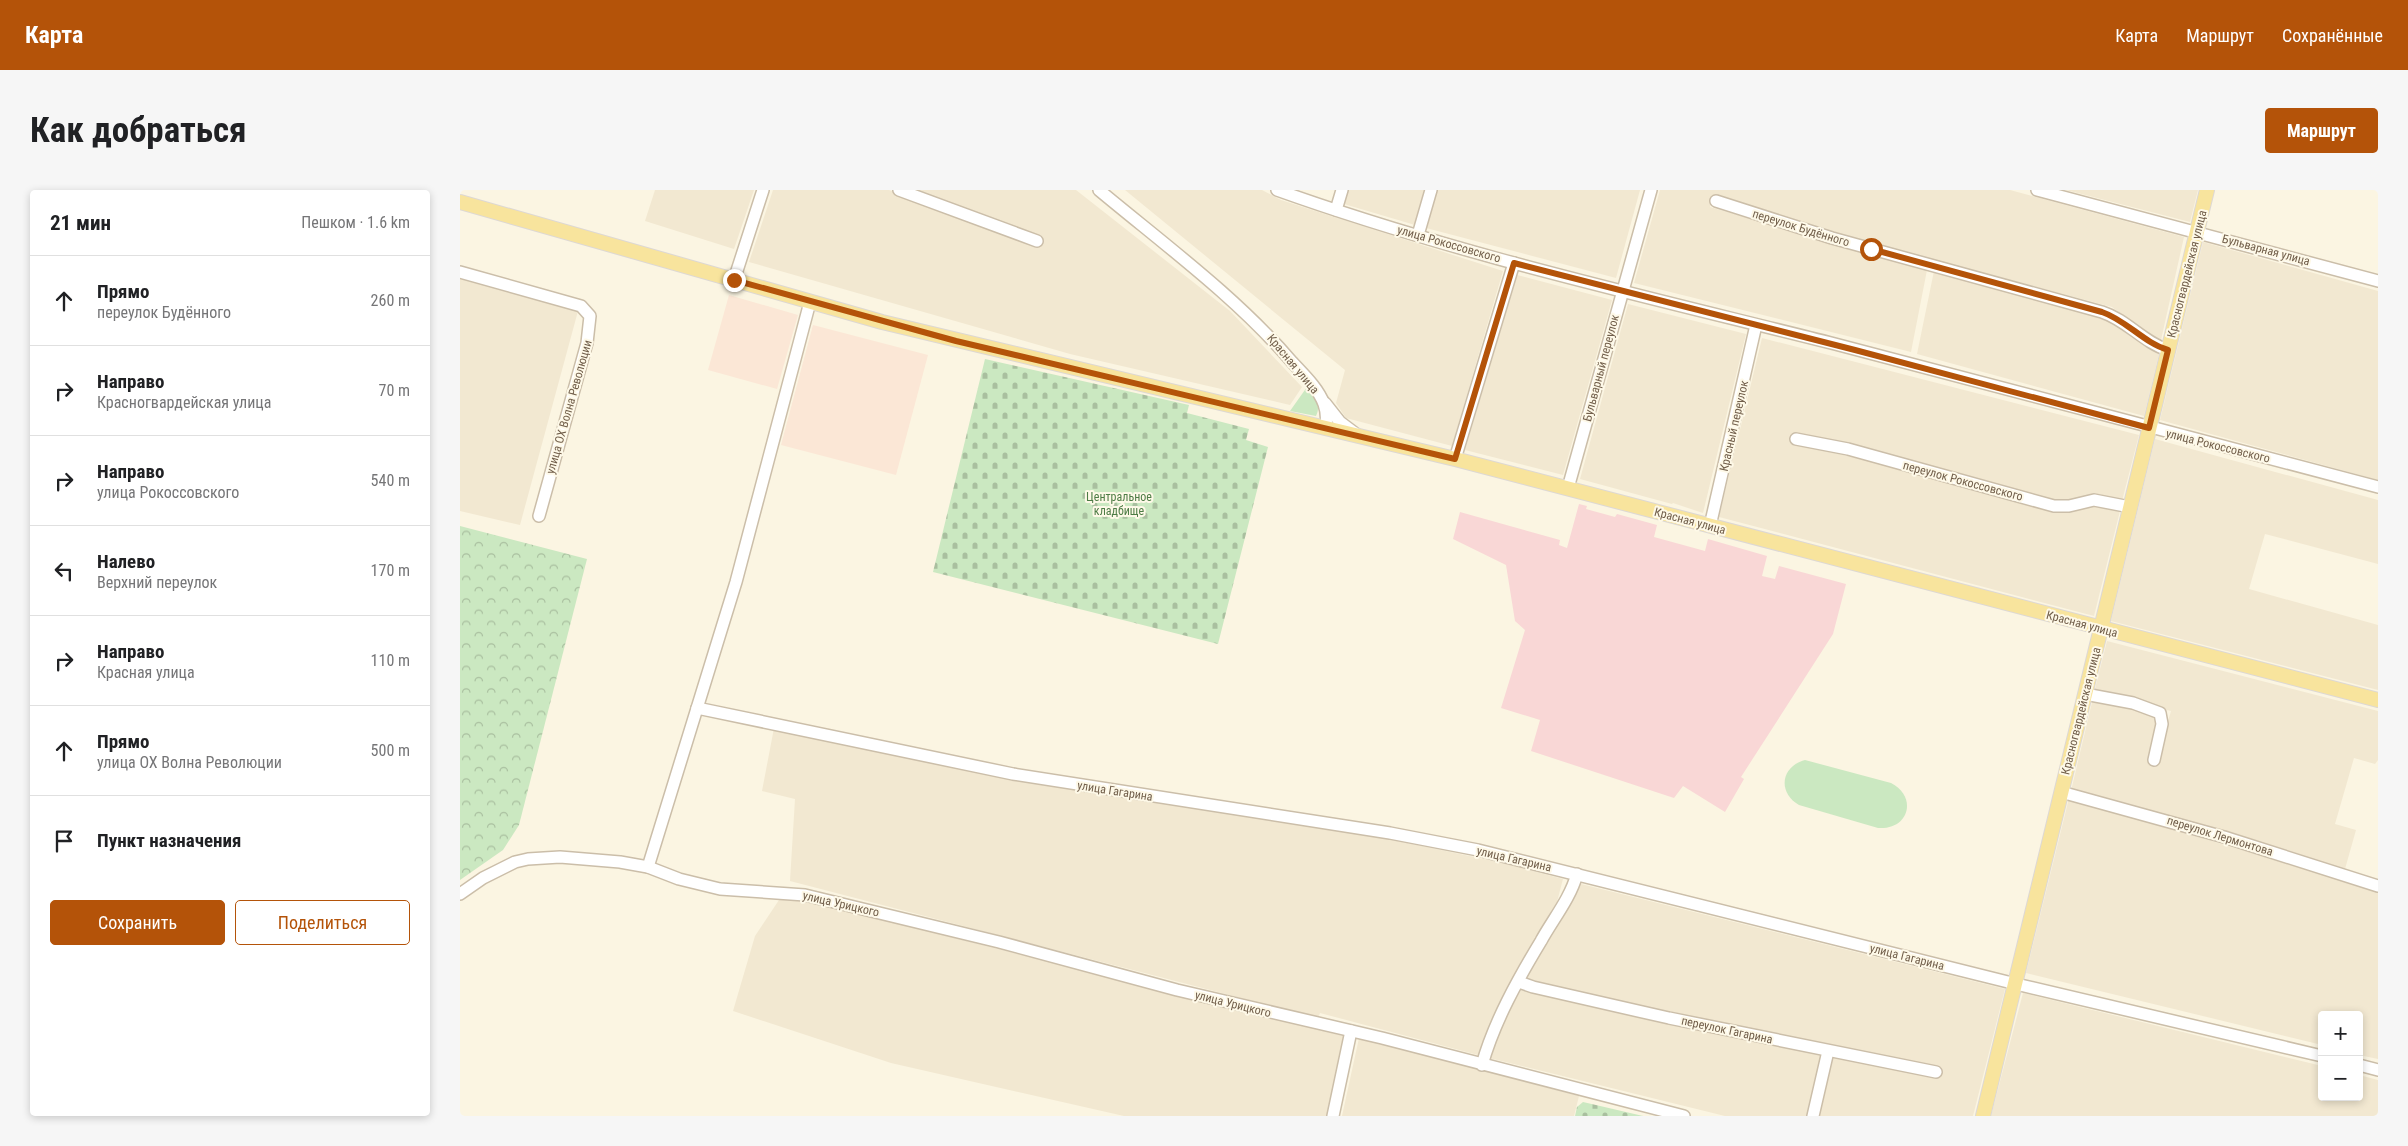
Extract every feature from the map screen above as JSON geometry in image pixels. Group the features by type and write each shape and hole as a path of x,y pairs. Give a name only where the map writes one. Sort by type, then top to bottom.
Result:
{"main road":[{"name":"Красногвардейская улица","path":"1983,1116 2207,190"},
{"path":"460,202 810,302 1052,364 1326,427"},
{"name":"Красная улица","path":"1326,427 1568,488 2378,700"}],"street":[{"path":"734,280 763,190"},
{"path":"899,190 1037,241"},
{"name":"Красная улица","path":"1099,190 1252,320 1287,356 1319,394 1326,408 1326,427"},
{"name":"улица Рокоссовского","path":"1277,190 1336,210 1514,263 2378,487"},
{"path":"1336,210 1342,190"},
{"path":"1418,235 1431,190"},
{"name":"Бульварный переулок","path":"1568,488 1651,190"},
{"name":"Бульварная улица","path":"2037,190 2197,231 2378,281"},
{"name":"переулок Будённого","path":"1716,201 1832,238 2102,312 2120,319 2158,346 2168,350"},
{"path":"1455,459 1514,263"},
{"name":"улица ОХ Волна Революции","path":"460,272 581,306 590,316 588,343 538,516"},
{"path":"648,867 736,582 810,302"},
{"name":"Красный переулок","path":"1710,526 1756,325"},
{"path":"1319,394 1340,422 1358,435"},
{"name":"переулок Рокоссовского","path":"1796,439 1848,449 2054,506 2069,506 2094,500 2130,507"},
{"path":"2085,694 2133,704 2160,713 2162,724 2154,760"},
{"name":"улица Гагарина","path":"697,708 1014,774 1416,838 1577,874 2016,984 2318,1055"},
{"name":"переулок Лермонтова","path":"2061,792 2224,837 2378,886"},
{"name":"улица Урицкого","path":"460,894 500,868 528,859 584,859 648,867 679,879 714,888 815,897 999,942 1177,990 1351,1031 1684,1116"},
{"path":"1482,1065 1489,1042 1519,982 1572,891 1577,874"},
{"name":"переулок Гагарина","path":"1519,982 1533,987 1669,1018 1936,1072"},
{"path":"1333,1116 1351,1031"},
{"path":"1813,1116 1828,1051"},
{"path":"2363,1066 2378,1070"}],"shaded area":[{"path":"655,190 754,190 734,249 645,221"},
{"path":"773,190 889,190 1037,245 909,190 1076,190 1230,311 1302,387 1290,405 1070,354 749,262"},
{"path":"1125,190 1262,190 1281,200 1503,271 1452,446 1346,418 1336,403 1345,370"},
{"path":"1348,190 1425,190 1415,225 1344,204"},
{"path":"1437,190 1640,190 1616,278 1426,228"},
{"path":"1660,190 2010,190 2184,237 2161,340 2152,338 2112,307 1826,231 1712,196 1710,207 1927,270 1911,352 1634,283"},
{"path":"2066,190 2198,190 2190,222"},
{"path":"2203,242 2378,291 2378,480 2160,420"},
{"path":"1934,271 2118,322 2159,354 2144,416 1917,354"},
{"path":"1517,275 1612,300 1563,475 1465,450"},
{"path":"460,278 578,311 520,525 460,511"},
{"path":"729,295 798,315 777,389 708,370"},
{"path":"1628,304 1746,334 1703,513 1673,503 1580,479"},
{"path":"813,325 928,355 896,475 781,445"},
{"path":"1762,338 2139,435 2122,501 2099,494 2066,503 1871,452 1793,435 1791,443 1869,461 2063,513 2086,505 2097,505 2120,511 2094,616 1719,517"},
{"path":"2155,439 2378,500 2378,564 2265,534 2249,589 2378,625 2378,690 2111,621"},
{"path":"1579,504 1587,506 1586,509 1615,517 1617,514 1657,525 1654,537 1705,551 1708,539 1767,556 1762,576 1775,579 1779,566 1846,584 1833,634 1741,777 1744,779 1725,812 1683,786 1674,798 1531,751 1540,720 1501,708 1525,630 1515,621 1506,565 1453,539 1460,512 1560,540 1559,545 1567,548"},
{"path":"2107,641 2378,711 2378,760 2375,764 2354,758 2335,824 2356,830 2345,869 2141,808 2071,791 2093,698 2127,705 2159,718 2150,763 2158,765 2160,756 2158,755 2171,711 2094,693"},
{"path":"774,728 989,774 1388,839 1498,862 1563,879 1557,902 1519,968 1478,1055 1320,1013 1318,1018 790,881 795,799 762,791"},
{"path":"2069,798 2378,891 2378,1059 2363,1056 2363,1011 2318,1011 2318,1044 2026,973"},
{"path":"1581,884 2005,989 1973,1116 1816,1116 1831,1055 1679,1015 1529,981 1526,976"},
{"path":"781,897 796,898 1347,1037 1328,1116 1124,1116 891,1063 733,1011 755,936"},
{"path":"1519,986 1822,1054 1807,1116 1725,1116 1489,1058 1489,1047"},
{"path":"2023,993 2318,1065 2318,1101 2363,1101 2363,1076 2378,1080 2378,1116 1991,1116"},
{"path":"1359,1038 1579,1096 1574,1116 1342,1116"}],"green space":[{"name":"Центральное кладбище","path":"985,359 1189,405 1187,413 1249,429 1246,440 1268,447 1218,644 933,572"},
{"path":"1307,387 1318,404 1316,416 1290,411"},
{"path":"460,526 587,559 519,825 503,850 460,880"},
{"path":"1805,760 1891,783 1905,796 1907,804 1903,818 1897,824 1878,828 1799,805 1788,794 1785,781 1791,768"},
{"path":"1583,1102 1643,1116 1575,1116 1577,1107"}],"route":[{"path":"734,280 956,341 1202,397 1455,459 1514,263 1855,350 2149,428 2168,350 2158,346 2120,319 2102,312 1871,249"}]}
